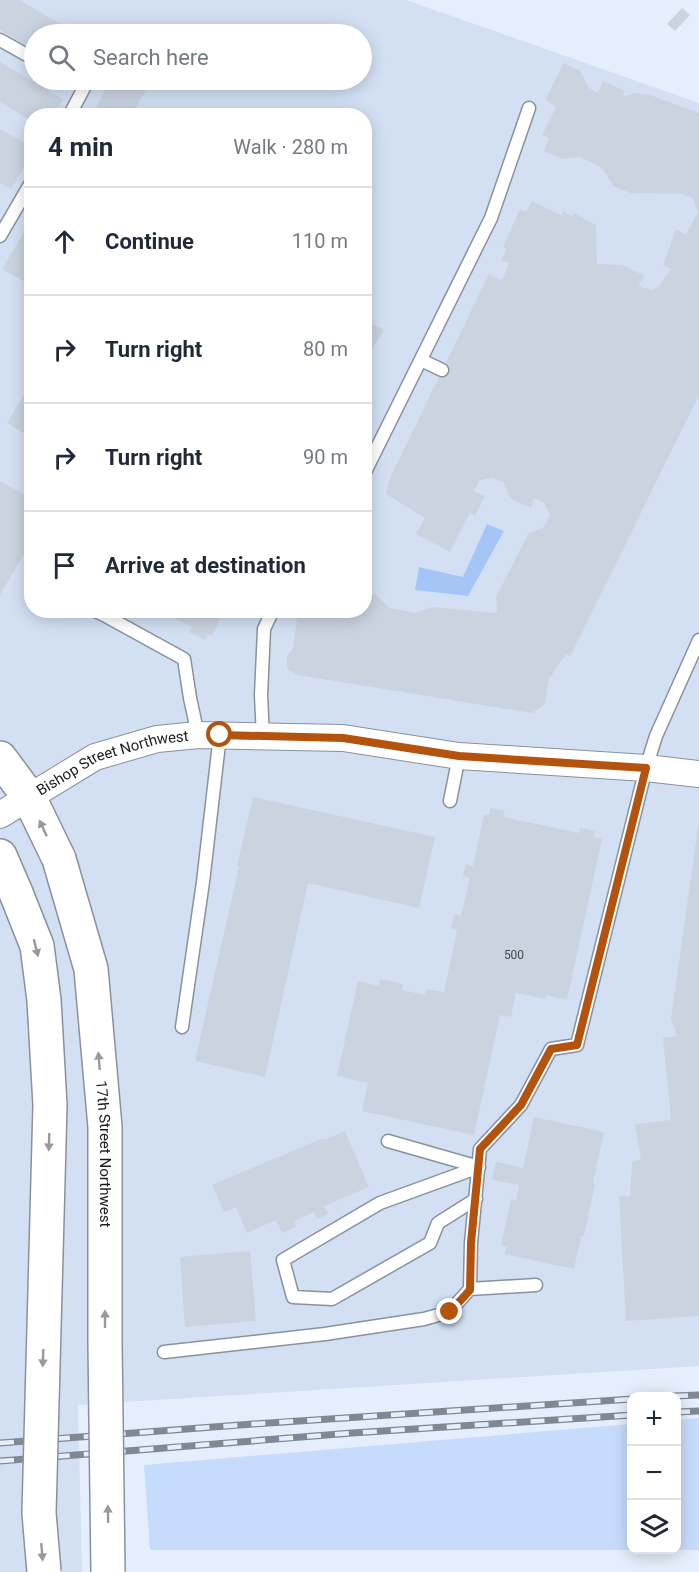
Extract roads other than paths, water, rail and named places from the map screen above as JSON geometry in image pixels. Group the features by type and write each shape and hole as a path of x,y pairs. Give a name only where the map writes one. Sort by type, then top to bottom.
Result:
{"main road":[{"name":"17th Street Northwest","path":"0,758 29,797 59,859 91,969 105,1127 108,1572"},
{"path":"0,856 37,946 45,1000 50,1105 39,1513 44,1572"}],"street":[{"name":"Bishop Street Northwest","path":"0,815 95,757 157,739 209,735 343,738 459,756 646,768 699,774"}],"lane":[{"path":"0,39 24,52"},
{"path":"73,108 83,90"},
{"path":"372,458 491,218 529,108"},
{"path":"0,236 24,195"},
{"path":"421,360 442,370"},
{"path":"109,618 184,659 190,698 209,735 203,882 182,1027"},
{"path":"262,737 264,629 269,618"},
{"path":"164,1352 325,1334 424,1319 450,1312 470,1290 471,1243 480,1149 521,1105 551,1049 577,1045 646,768 656,736 699,640"},
{"path":"450,801 459,756"},
{"path":"388,1141 479,1167"},
{"path":"476,1199 438,1223 430,1243 332,1299 293,1297 284,1260 380,1203 479,1167"},
{"path":"470,1290 536,1285"}],"railway":[{"path":"681,1396 699,1395"},
{"path":"0,1443 627,1399"},
{"path":"681,1412 699,1411"},
{"path":"0,1461 352,1433 627,1415"}]}
